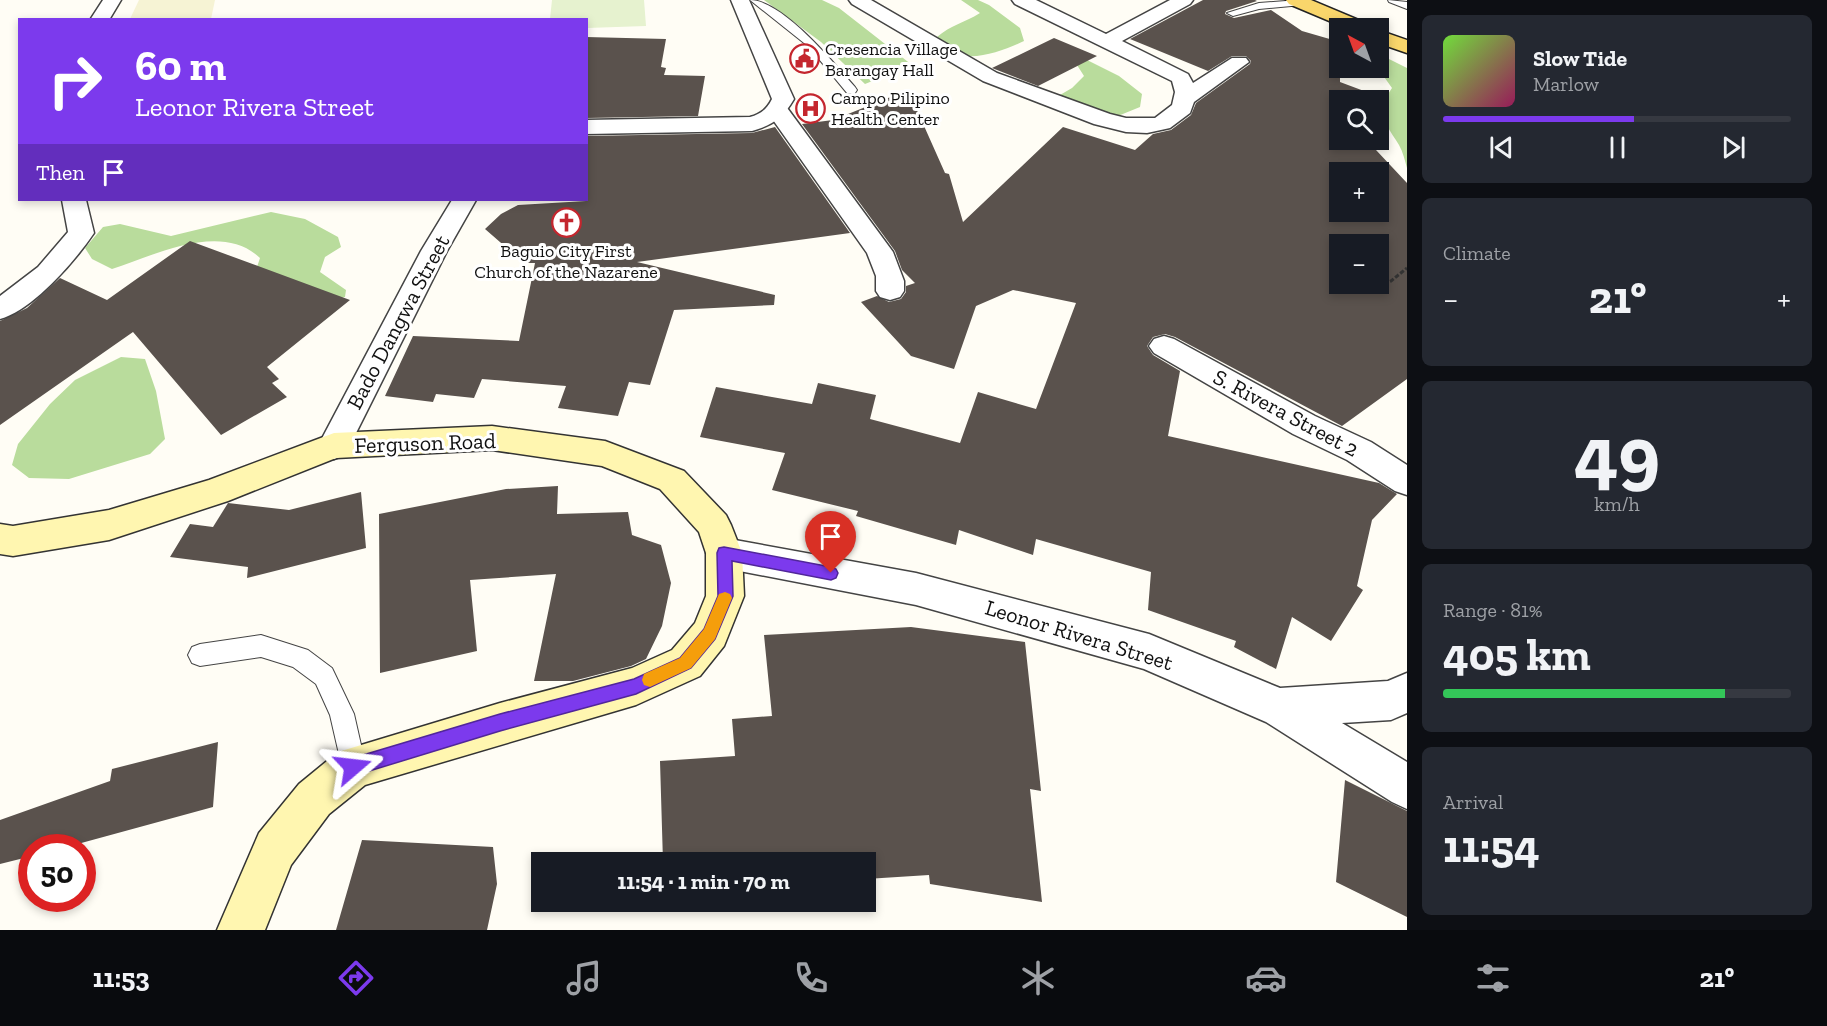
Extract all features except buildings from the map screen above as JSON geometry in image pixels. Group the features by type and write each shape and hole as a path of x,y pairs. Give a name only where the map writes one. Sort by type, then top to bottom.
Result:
{"main road":[{"path":"1297,1 1337,18"},
{"path":"1389,40 1407,47"},
{"name":"Ferguson Road","path":"0,539 13,541 109,525 216,491 334,446 492,438 605,454 672,480 714,525 724,553 726,596 710,634 686,663 636,686 500,723 353,767 314,799 275,849 241,930"}],"street":[{"path":"100,18 112,0"},
{"path":"588,126 752,124 767,118 777,110 783,99 740,0"},
{"path":"858,0 990,76 1102,118 1126,125 1148,126 1162,123 1182,108 1186,92 1181,78 1021,0"},
{"path":"1106,42 1185,0"},
{"path":"1184,99 1239,63"},
{"path":"777,110 880,252 887,267 891,283 890,291"},
{"path":"0,310 48,273 81,233 74,201"},
{"name":"Bado Dangwa Street","path":"334,446 434,251 464,201"},
{"name":"S. Rivera Street 2","path":"1164,346 1304,425 1359,451 1407,482"},
{"name":"Leonor Rivera Street","path":"724,553 916,590 1149,652 1280,708 1407,787"},
{"path":"1280,708 1391,700 1407,693"}],"lane":[{"path":"755,0 813,45 851,90"},
{"path":"1393,0 1407,6"},
{"path":"1233,13 1259,6 1297,1"},
{"path":"200,655 261,646 300,658 324,676 342,714 353,767"}],"path":[{"path":"1389,282 1407,268"}],"shaded area":[{"path":"139,0 215,0 211,18 130,18"}],"green space":[{"path":"552,0 644,0 646,26 588,28 588,18 550,18"},
{"path":"764,0 822,0 839,8 912,65 865,84 821,42"},
{"path":"961,0 978,0 989,5 1020,28 1024,41 990,54 965,56 954,53 937,37 980,13"},
{"path":"1085,59 1119,76 1142,94 1140,107 1113,118 1069,107 1060,95 1072,88 1084,76 1077,65"},
{"path":"1389,59 1407,68 1407,168 1404,156 1389,129 1389,93 1392,88 1385,78 1389,78"},
{"path":"271,212 305,219 338,237 341,247 325,257 320,272 346,290 345,297 332,300 257,267 260,258 244,247 226,242 188,244 112,269 92,259 85,248 103,227 120,224 171,236"},
{"path":"121,357 145,359 156,391 165,439 150,454 69,479 29,478 12,465 18,444 50,404 75,380"}],"slow traffic":[{"path":"650,680 686,663 710,634 725,598"}],"place":[{"name":"Cresencia Village Barangay Hall","path":"804,59"},
{"name":"Campo Pilipino Health Center","path":"810,108"},
{"name":"Baguio City First Church of the Nazarene","path":"566,222"}],"route":[{"path":"353,767 500,723 636,686 686,663 710,634 726,596 724,553 831,573"}]}
